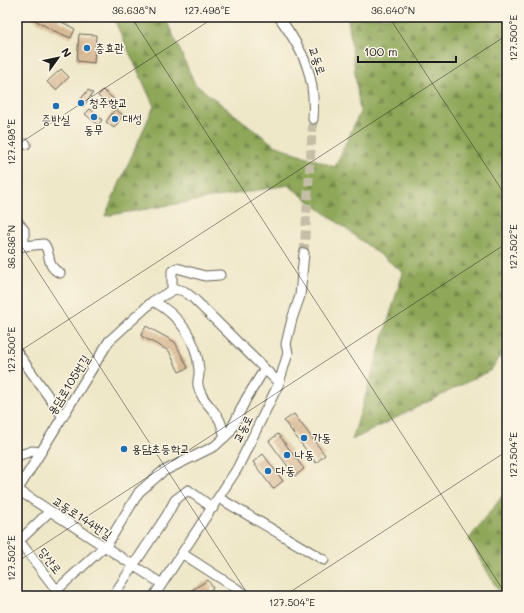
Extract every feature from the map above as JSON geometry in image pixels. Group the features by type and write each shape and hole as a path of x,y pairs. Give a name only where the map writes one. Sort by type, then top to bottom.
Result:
{"street":[{"name":"교동로","path":"279,17 295,39 309,68 314,97 313,119"},
{"path":"17,221 24,230 20,248 44,244 47,247 48,262 53,269 60,273"},
{"name":"교동로","path":"154,596 183,554 237,469 279,383 288,353 286,344 300,296 304,253"},
{"path":"220,276 205,276 177,268 172,271 172,290 184,291 193,298 264,370 279,383"},
{"name":"용담로105번길","path":"17,491 110,341 153,301 172,290"},
{"path":"153,301 165,307 179,319 190,338 200,371 198,385 205,402 219,419 225,437"},
{"path":"17,352 63,417"},
{"path":"57,594 104,547 139,492 162,472 215,446 230,432 246,399 264,370"},
{"path":"17,456 32,450 42,452"},
{"path":"113,596 168,514 175,500 188,490 212,508"},
{"name":"교동로144번길","path":"17,491 162,584"},
{"path":"219,498 324,560"},
{"name":"당산로","path":"50,511 18,540 57,594"},
{"path":"183,554 248,596"}],"green space":[{"path":"113,17 165,17 195,84 274,145 335,167 360,112 348,17 499,17 507,24 507,347 491,370 352,440 403,272 288,185 105,216 154,106"},
{"path":"507,490 507,596 501,596 469,539"}],"building":[{"path":"30,17 60,17 58,20 75,29 71,38 52,30"},
{"name":"충효관","path":"79,34 96,35 94,63 77,61"},
{"path":"61,69 69,77 56,90 47,82"},
{"path":"88,90 93,93 83,107 78,103"},
{"path":"103,90 115,100 110,106 98,96"},
{"name":"동무","path":"90,109 102,120 98,125 85,114"},
{"name":"대성","path":"115,109 123,115 114,128 106,122"},
{"path":"146,326 175,342 188,368 179,372 169,351 141,336"},
{"name":"가동","path":"294,414 325,455 316,463 284,421"},
{"name":"나동","path":"278,434 304,469 295,476 269,441"},
{"name":"다동","path":"263,454 283,481 273,489 253,462"},
{"path":"208,580 213,588 211,589 212,591 204,596 193,596 190,591"}],"tunnel":[{"path":"304,253 313,119"}],"place":[{"name":"충효관","path":"87,48"},
{"name":"청주향교","path":"81,103"},
{"name":"증반실","path":"56,106"},
{"name":"동무","path":"94,117"},
{"name":"대성","path":"115,119"},
{"name":"가동","path":"304,438"},
{"name":"용담초등학교","path":"124,449"},
{"name":"나동","path":"287,455"},
{"name":"다동","path":"268,471"}]}
